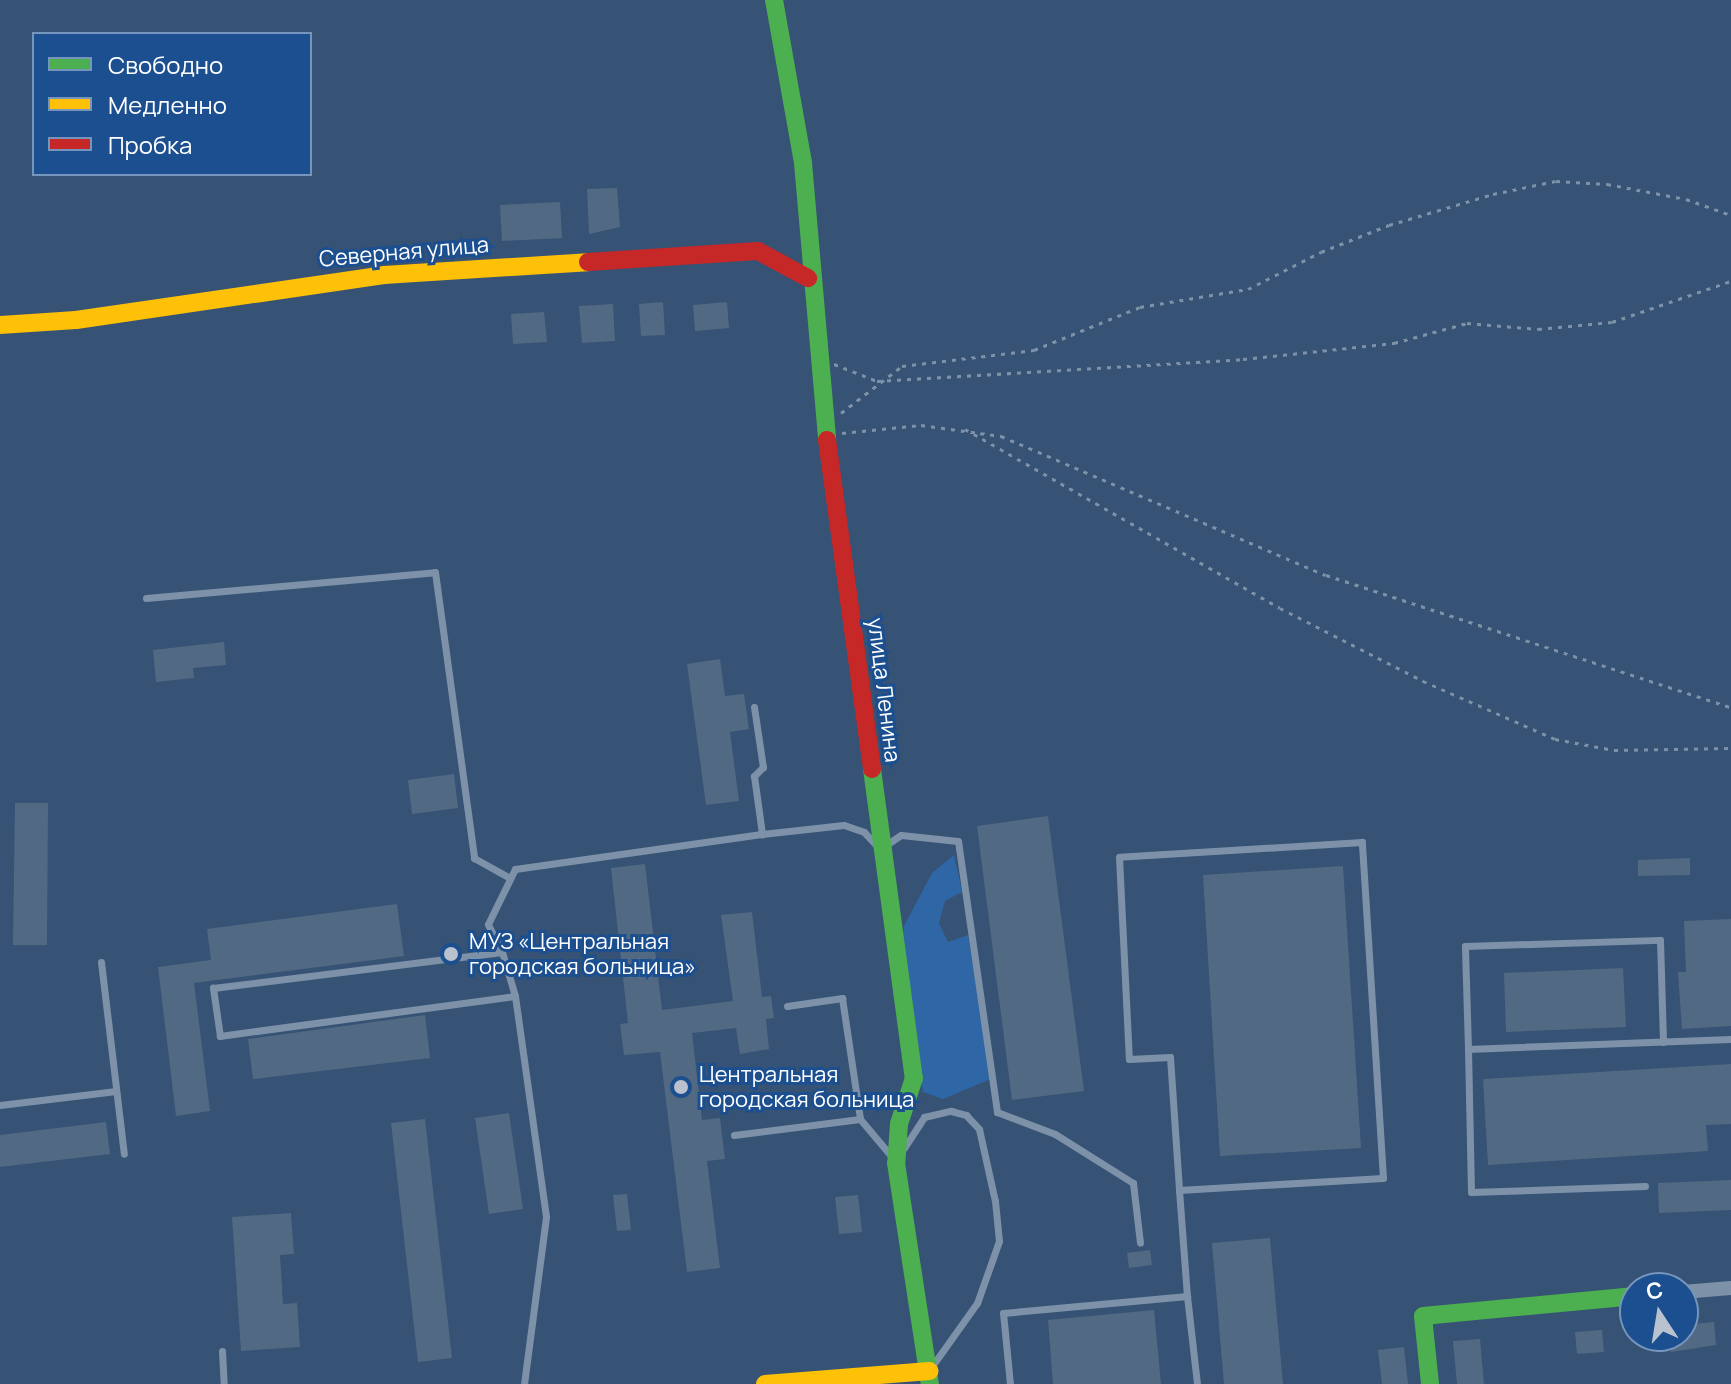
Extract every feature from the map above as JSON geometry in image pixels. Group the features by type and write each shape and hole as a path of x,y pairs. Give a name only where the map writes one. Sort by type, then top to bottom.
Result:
{"street":[{"name":"улица Ленина","path":"774,0 803,163 808,278 816,357 880,849 914,1078 899,1124 896,1163 930,1378"},
{"name":"Северная улица","path":"0,325 76,320 384,275 758,251 808,278"},
{"path":"1699,1291 1731,1288"},
{"path":"1430,1384 1423,1316 1619,1298"},
{"path":"765,1384 930,1378"}],"lane":[{"path":"146,598 435,572 474,858 510,878"},
{"path":"754,707 763,767 754,776 762,834"},
{"path":"524,1384 546,1217 515,996 502,952 488,924 515,869 844,825 864,832 880,849 901,835 958,841 997,1112 1055,1134 1133,1183 1140,1243"},
{"path":"1179,1190 1383,1178 1362,842 1119,857 1129,1059 1170,1057 1179,1190 1187,1296 1197,1384"},
{"path":"1645,1186 1471,1192 1465,946 1660,940 1663,1042"},
{"path":"502,952 213,988 220,1036 515,996"},
{"path":"101,962 124,1154"},
{"path":"787,1006 842,998 860,1119 896,1163 924,1117 951,1111 966,1115 979,1129 995,1201 999,1241 977,1303 930,1378"},
{"path":"1468,1049 1731,1039"},
{"path":"0,1105 116,1091"},
{"path":"734,1135 860,1119"},
{"path":"1010,1384 1003,1313 1187,1296"},
{"path":"222,1351 224,1384"}],"path":[{"path":"825,430 877,381 902,366 1034,350 1140,307 1248,289 1321,252 1389,225 1556,181 1607,184 1686,199 1731,215"},
{"path":"816,357 877,381 1243,359 1394,343 1467,323 1538,329 1612,322 1731,281"},
{"path":"825,430 962,426 1001,436 1326,575 1731,707"},
{"path":"962,426 1280,608 1423,681 1555,739 1614,750 1731,748"}],"shaded area":[{"path":"954,855 962,892 945,901 939,923 948,942 968,935 991,1079 943,1099 923,1092 901,951 904,926 932,873"}],"building":[{"path":"617,188 620,227 589,234 587,189"},
{"path":"560,202 562,238 502,241 500,205"},
{"path":"663,302 665,335 641,336 639,304"},
{"path":"727,302 729,328 695,331 693,305"},
{"path":"613,304 615,341 582,343 579,306"},
{"path":"544,312 547,342 513,344 511,314"},
{"path":"224,642 226,665 193,668 194,678 156,682 153,650"},
{"path":"720,659 725,696 744,694 749,729 730,732 739,801 706,805 687,664"},
{"path":"454,774 458,808 412,814 408,780"},
{"path":"15,803 48,803 47,945 13,945"},
{"path":"1048,816 1084,1091 1012,1100 977,826"},
{"path":"1690,858 1690,875 1638,876 1638,860"},
{"name":"Центральная городская больница","path":"645,864 662,1010 733,1001 721,915 752,912 762,997 771,996 774,1018 766,1019 769,1049 740,1054 736,1028 692,1033 702,1120 720,1118 725,1159 707,1161 720,1268 687,1272 660,1052 624,1055 620,1024 628,1023 611,868"},
{"path":"1343,866 1361,1148 1220,1156 1203,875"},
{"path":"397,904 404,956 194,983 210,1111 176,1116 158,967 211,960 207,929"},
{"path":"1731,919 1731,1026 1682,1029 1678,972 1686,972 1684,921"},
{"path":"1623,968 1626,1027 1506,1032 1504,973"},
{"path":"425,1015 430,1058 253,1079 248,1039"},
{"path":"1731,1064 1731,1124 1706,1125 1708,1151 1488,1165 1483,1079"},
{"path":"509,1113 523,1209 489,1214 475,1118"},
{"path":"425,1119 452,1358 418,1362 391,1123"},
{"path":"106,1122 110,1154 0,1167 0,1135"},
{"path":"1731,1180 1731,1210 1659,1213 1658,1183"},
{"path":"627,1194 631,1230 617,1231 613,1195"},
{"path":"858,1195 862,1232 839,1234 835,1197"},
{"path":"291,1213 294,1254 280,1255 283,1304 297,1303 300,1347 241,1351 232,1217"},
{"path":"1270,1238 1283,1384 1224,1384 1212,1243"},
{"path":"1150,1250 1152,1265 1129,1268 1127,1253"},
{"path":"1154,1310 1161,1384 1053,1384 1048,1320"},
{"path":"1714,1322 1716,1345 1699,1348 1699,1323"},
{"path":"1602,1330 1604,1352 1577,1354 1575,1332"},
{"path":"1480,1339 1484,1384 1457,1384 1453,1341"},
{"path":"1404,1347 1408,1384 1382,1384 1378,1350"}],"traffic: fast":[{"path":"774,0 803,163 827,440"},
{"path":"872,769 914,1078 899,1124 896,1163 930,1384"},
{"path":"1430,1384 1423,1316 1619,1298"}],"traffic: slow":[{"path":"0,325 76,320 384,275 588,262"},
{"path":"765,1384 929,1371"}],"traffic: jam":[{"path":"588,262 758,251 808,278"},
{"path":"827,440 872,769"}],"place":[{"name":"МУЗ «Центральная городская больница»","path":"451,954"},
{"name":"Центральная городская больница","path":"681,1087"}]}
